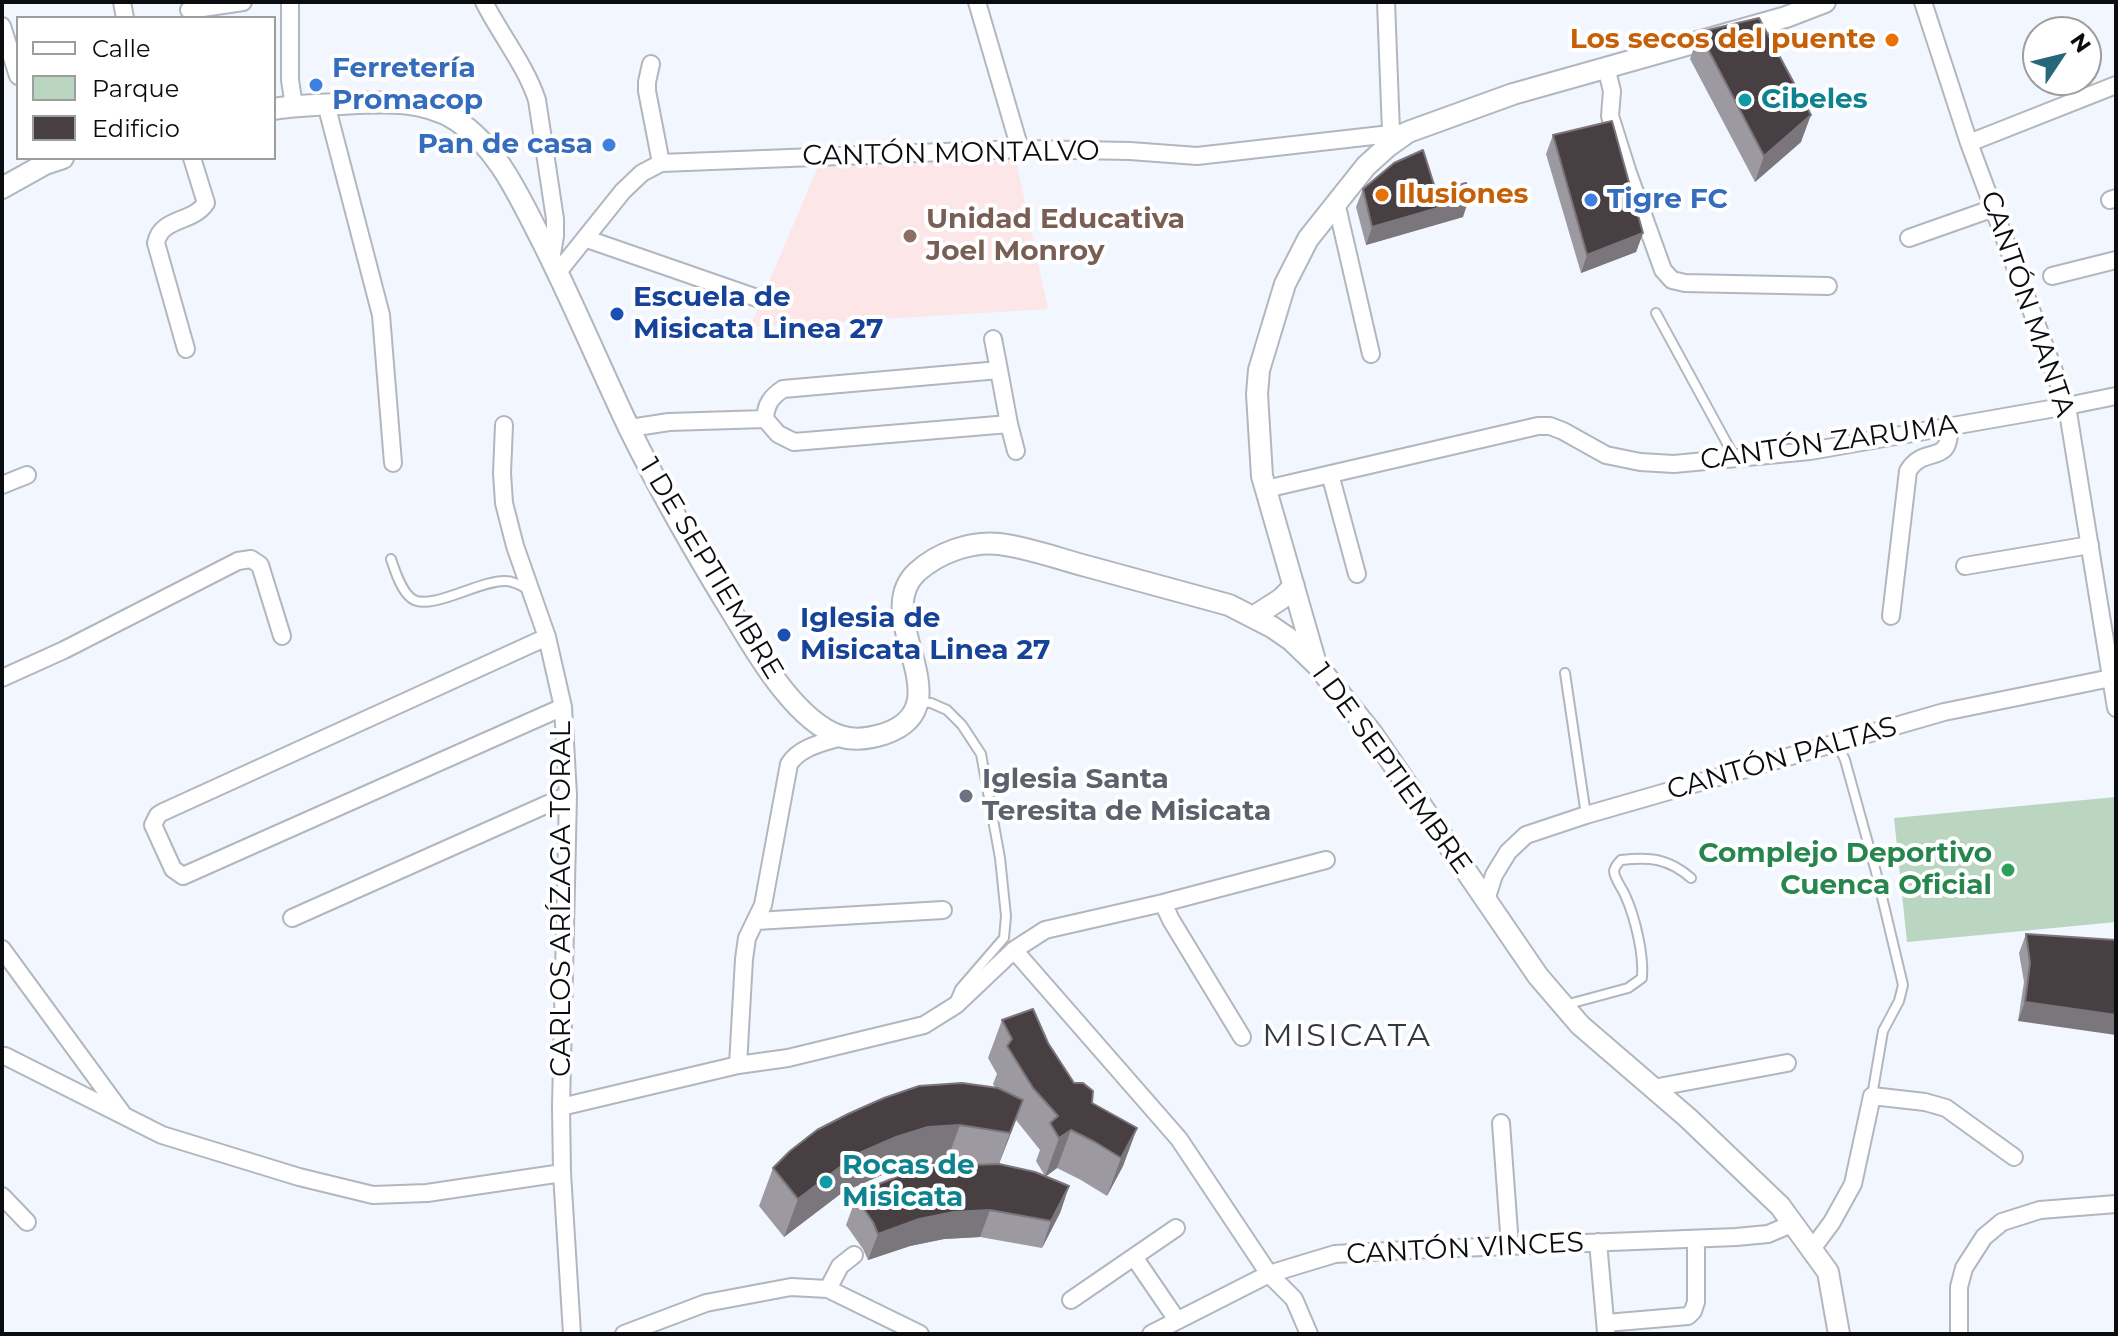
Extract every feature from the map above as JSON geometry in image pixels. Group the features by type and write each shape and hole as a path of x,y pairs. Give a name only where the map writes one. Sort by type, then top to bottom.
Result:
{"street":[{"path":"189,10 243,2"},
{"path":"284,107 290,80 290,2"},
{"path":"484,2 501,36 532,84 537,100 555,219 555,266"},
{"path":"977,2 1020,149"},
{"path":"1386,2 1399,132"},
{"path":"1316,664 1262,476 1257,394 1259,370 1285,284 1308,239 1336,202 1399,132 1513,94 1799,7 1825,2"},
{"name":"CANTÓN MANTA","path":"1923,2 1969,143 2067,406 2114,677 2116,708"},
{"path":"2,26 16,70"},
{"path":"555,266 587,239 623,191 642,173 661,163 647,91 651,64"},
{"path":"1606,67 1612,91 1610,116 1663,270 1672,280 1685,283 1828,286"},
{"path":"1969,143 2116,85"},
{"name":"1 DE SEPTIEMBRE","path":"284,107 390,102 421,105 455,119 495,157 555,266 682,531 773,678 802,711 841,737"},
{"path":"326,104 381,315 393,463"},
{"name":"CANTÓN MONTALVO","path":"661,163 1020,149 1197,156 1399,132"},
{"path":"2,188 50,160"},
{"path":"186,349 156,243 162,228 204,208 206,203 193,160"},
{"path":"1336,202 1371,354"},
{"path":"1909,238 1994,208"},
{"path":"587,239 757,298"},
{"path":"2052,276 2116,260"},
{"path":"993,339 1016,451"},
{"path":"999,370 783,389 773,396 766,407 765,419 778,434 794,442 1009,424"},
{"name":"CANTÓN ZARUMA","path":"1266,489 1538,426 1563,431 1606,455 1640,462 1674,464 1810,451 2116,396"},
{"path":"630,428 669,422 765,419"},
{"name":"CARLOS ARÍZAGA TORAL","path":"504,425 504,503 515,546 547,637 563,707 568,795 561,1107 572,1334"},
{"path":"1891,616 1908,471 1919,459 1940,453 1947,447 1950,442 1949,427"},
{"path":"1330,474 1357,574"},
{"path":"2,485 27,475"},
{"name":"1 DE SEPTIEMBRE","path":"919,702 918,681 901,606 906,586 918,572 957,549 977,545 1000,544 1055,557 1229,605 1291,640 1316,664 1371,732 1538,976 1563,1006 1580,1025 1688,1118 1794,1223 1828,1272 1839,1334"},
{"path":"1965,566 2090,545"},
{"path":"2,678 64,650 238,561 251,559 260,565 282,636"},
{"path":"1253,617 1281,599 1294,586"},
{"path":"547,637 163,812 153,825 173,869 183,876 563,707"},
{"name":"CANTÓN PALTAS","path":"1486,900 1494,875 1508,852 1526,835 1944,712 2114,677"},
{"path":"738,1065 747,938 763,905 789,764 795,755 806,749 841,737 874,737 895,730 911,718 919,702"},
{"path":"292,918 568,795"},
{"path":"561,1107 924,1025 956,1005 1014,950 1045,930 1326,860"},
{"path":"1163,903 1242,1037"},
{"path":"756,921 943,910"},
{"path":"2,949 126,1118"},
{"path":"1014,950 1179,1139 1269,1274 1294,1299 1309,1334"},
{"path":"2,1056 162,1135 299,1177 373,1195 427,1193 562,1173"},
{"path":"1653,1088 1787,1063"},
{"path":"1812,1249 1832,1222 1853,1184 1872,1096 1925,1102 1946,1108 2014,1157"},
{"path":"1501,1123 1510,1246"},
{"path":"2,1196 27,1222"},
{"path":"1959,1334 1959,1287 1964,1268 1984,1237 2002,1222 2040,1210 2116,1204"},
{"name":"CANTÓN VINCES","path":"1151,1334 1269,1274 1335,1254 1696,1239 1768,1234 1794,1223"},
{"path":"1071,1300 1176,1228"},
{"path":"1598,1242 1606,1328 1688,1316 1696,1302 1696,1239"},
{"path":"828,1289 840,1266 854,1255"},
{"path":"1134,1257 1177,1320"},
{"path":"624,1334 706,1303 791,1287 828,1289 920,1334"}],"lane":[{"path":"1656,313 1736,459"},
{"path":"391,559 408,596 418,602 435,600 494,581 509,581 530,591"},
{"path":"1565,673 1586,815"},
{"path":"919,702 947,710 962,725 981,754 1000,858 1006,916 1004,938 960,989 955,998 956,1005"},
{"path":"1837,743 1845,760 1876,872 1903,985 1899,1001 1883,1031 1872,1096"},
{"path":"1563,1006 1628,988 1642,978 1643,965 1633,920 1614,872 1621,860 1660,859 1691,878"}],"shaded area":[{"name":"Unidad Educativa Joel Monroy","path":"1015,156 1048,309 750,327 820,162"}],"green space":[{"name":"Complejo Deportivo Cuenca Oficial","path":"2116,797 2116,922 1907,942 1894,818"}],"building":[{"path":"1759,18 1811,115 1764,156 1699,32"},
{"path":"1612,121 1643,233 1587,255 1553,135"},
{"path":"1423,150 1436,191 1466,183 1469,199 1372,227 1363,189 1394,163"},
{"path":"2026,934 2116,940 2116,1015 2025,1002 2030,963"},
{"path":"1033,1009 1048,1043 1074,1083 1083,1083 1093,1091 1092,1103 1137,1128 1121,1158 1071,1130 1059,1138 1050,1123 1058,1116 1033,1088 1007,1046 1012,1039 1002,1020"},
{"path":"962,1083 998,1088 1023,1100 1010,1133 960,1125 928,1127 857,1154 798,1199 773,1168 817,1130 848,1114 919,1086"},
{"path":"999,1164 1035,1172 1069,1186 1051,1221 990,1210 954,1212 919,1219 878,1234 856,1198 879,1184 911,1171"}],"place":[{"name":"Los secos del puente","path":"1892,40"},
{"name":"Ferretería Promacop","path":"316,85"},
{"name":"Cibeles","path":"1745,100"},
{"name":"Pan de casa","path":"609,145"},
{"name":"Ilusiones","path":"1382,195"},
{"name":"Tigre FC","path":"1591,200"},
{"name":"Unidad Educativa Joel Monroy","path":"910,236"},
{"name":"Escuela de Misicata Linea 27","path":"617,314"},
{"name":"Iglesia de Misicata Linea 27","path":"784,635"},
{"name":"Iglesia Santa Teresita de Misicata","path":"966,796"},
{"name":"Complejo Deportivo Cuenca Oficial","path":"2008,870"},
{"name":"Rocas de Misicata","path":"826,1182"}],"district":[{"name":"MISICATA","path":"1347,1037"}]}
